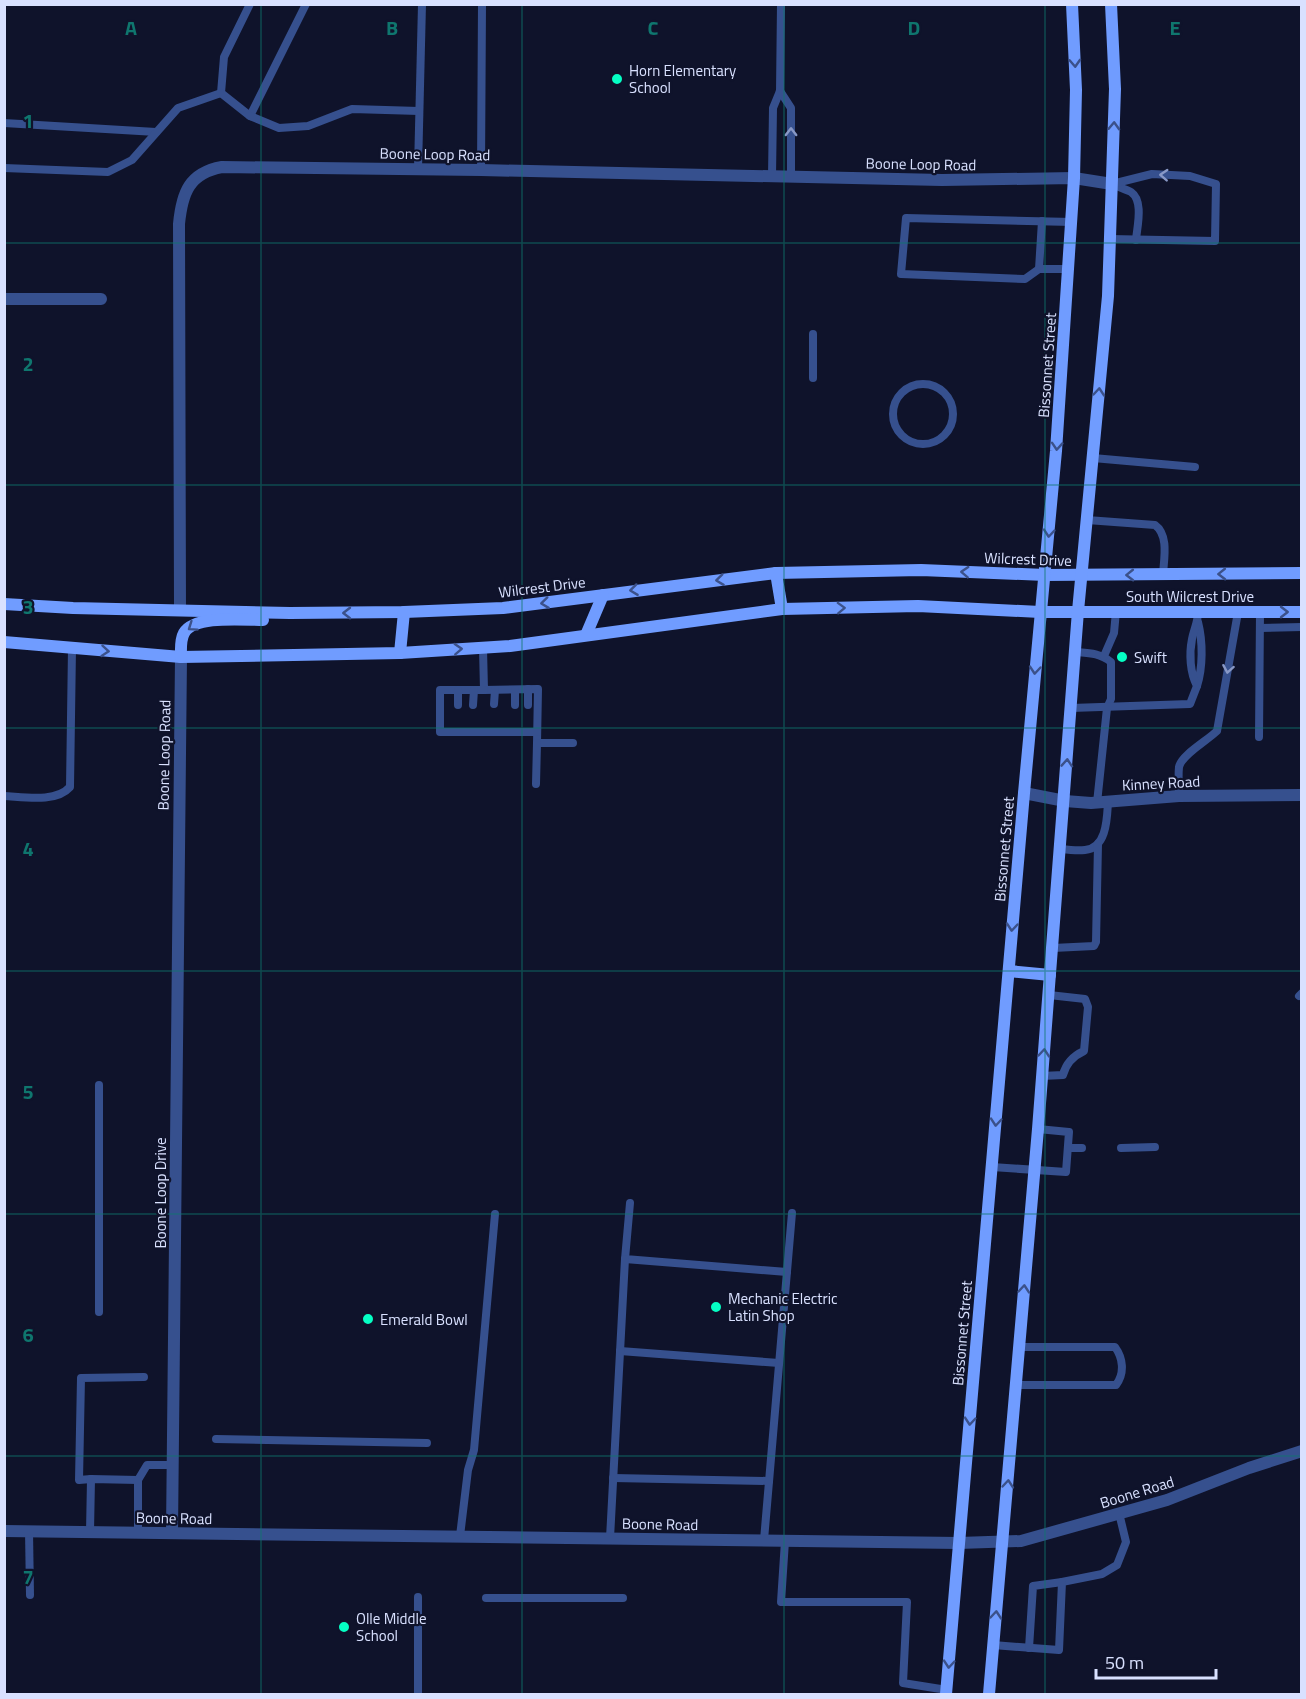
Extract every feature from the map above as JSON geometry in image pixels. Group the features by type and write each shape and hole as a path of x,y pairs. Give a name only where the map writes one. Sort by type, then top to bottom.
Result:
{"main road":[{"name":"Bissonnet Street","path":"947,1692 1024,793 1056,452 1073,222 1076,90 1072,4"},
{"path":"989,1695 1053,948 1078,611 1108,296 1115,89 1111,4"},
{"name":"Wilcrest Drive","path":"4,604 290,613 404,612 503,608 776,573 921,570 1082,575"},
{"path":"776,573 782,609"},
{"name":"South Wilcrest Drive","path":"1082,575 1302,573"},
{"path":"586,635 603,595"},
{"path":"4,642 181,657 400,653 510,646 782,609 918,606 1040,612 1078,611"},
{"name":"South Wilcrest Drive","path":"1078,611 1116,611 1198,617 1238,612 1302,612"},
{"path":"400,653 404,612"},
{"path":"181,657 184,633 189,626 200,621 264,620 290,613"},
{"path":"1009,971 1050,975"}],"street":[{"name":"Boone Loop Road","path":"180,609 179,224 187,189 200,174 210,169 222,167 418,169 942,180 1074,178 1112,184"},
{"path":"4,299 101,299"},
{"name":"Boone Loop Road","path":"177,853 181,657"},
{"name":"Kinney Road","path":"1024,793 1065,801 1102,802 1179,796 1302,795"},
{"name":"Boone Loop Drive","path":"172,1533 177,853"},
{"name":"Boone Road","path":"4,1531 959,1543 1021,1541 1167,1500 1249,1468 1302,1451"}],"lane":[{"path":"221,93 224,57 250,4"},
{"path":"250,116 306,4"},
{"path":"418,169 422,4"},
{"path":"481,170 483,4"},
{"path":"772,176 773,108 780,91 782,4"},
{"path":"780,91 791,108 791,177"},
{"path":"221,93 250,116 279,128 308,126 352,109 419,111"},
{"path":"4,168 108,172 132,160 178,108 221,93"},
{"path":"4,123 156,132"},
{"path":"1110,239 1215,242 1216,184 1190,176 1152,174 1112,184"},
{"path":"1112,184 1136,197 1138,203 1136,240"},
{"path":"1069,269 1039,269 1024,279 901,274 906,218 1073,222"},
{"path":"1039,269 1042,221"},
{"path":"813,334 813,378"},
{"path":"917,384 937,386 945,392 954,411 949,431 933,443 923,445 904,438 894,422 895,403 900,394 917,384"},
{"path":"1093,458 1195,467"},
{"path":"1087,520 1155,525 1162,530 1164,536 1163,574"},
{"path":"1104,656 1114,633 1116,611"},
{"path":"1179,796 1179,765 1217,731 1238,612"},
{"path":"1259,737 1260,612"},
{"path":"1071,708 1190,704 1197,686 1191,676 1191,641 1198,617"},
{"path":"1260,628 1302,627"},
{"path":"4,796 51,797 65,793 70,787 72,648"},
{"path":"483,648 484,690"},
{"path":"1061,849 1088,851 1098,844 1107,828 1102,802 1107,708 1111,699 1111,662 1104,656 1076,652"},
{"path":"528,689 528,705"},
{"path":"537,689 532,732 514,727 494,732 473,727 458,732 440,732 440,690 537,689"},
{"path":"458,690 458,705"},
{"path":"473,705 474,690"},
{"path":"494,704 495,690"},
{"path":"515,690 515,705"},
{"path":"458,722 458,732"},
{"path":"494,722 494,732"},
{"path":"528,722 537,743 536,784"},
{"path":"537,743 573,743"},
{"path":"1053,948 1094,946 1096,942 1098,844"},
{"path":"1042,1077 1063,1075 1065,1066 1075,1055 1084,1051 1089,1007 1085,999 1049,995"},
{"path":"99,1085 99,1312"},
{"path":"992,1167 1066,1172 1069,1132 1038,1128"},
{"path":"1121,1148 1155,1147"},
{"path":"1068,1148 1082,1148"},
{"path":"610,1538 630,1203"},
{"path":"764,1540 792,1213"},
{"path":"460,1536 468,1470 474,1450 495,1214"},
{"path":"625,1259 787,1272"},
{"path":"1016,1385 1116,1384 1121,1378 1122,1357 1115,1347 1020,1347"},
{"path":"620,1352 779,1363"},
{"path":"138,1480 79,1480 81,1378 144,1377"},
{"path":"216,1439 427,1443"},
{"path":"138,1532 138,1480 147,1465 172,1465"},
{"path":"613,1478 769,1481"},
{"path":"90,1532 91,1479"},
{"path":"1029,1648 1033,1586 1101,1574 1117,1565 1126,1542 1119,1513"},
{"path":"29,1531 30,1595"},
{"path":"785,1540 781,1602 907,1602 903,1683 947,1692"},
{"path":"993,1645 1059,1650 1062,1582"},
{"path":"417,1695 418,1597"},
{"path":"486,1598 623,1598"}],"place":[{"name":"Horn Elementary School","path":"617,79"},
{"name":"Swift","path":"1122,657"},
{"name":"Mechanic Electric Latin Shop","path":"716,1307"},
{"name":"Emerald Bowl","path":"368,1319"},
{"name":"Olle Middle School","path":"344,1627"}]}
